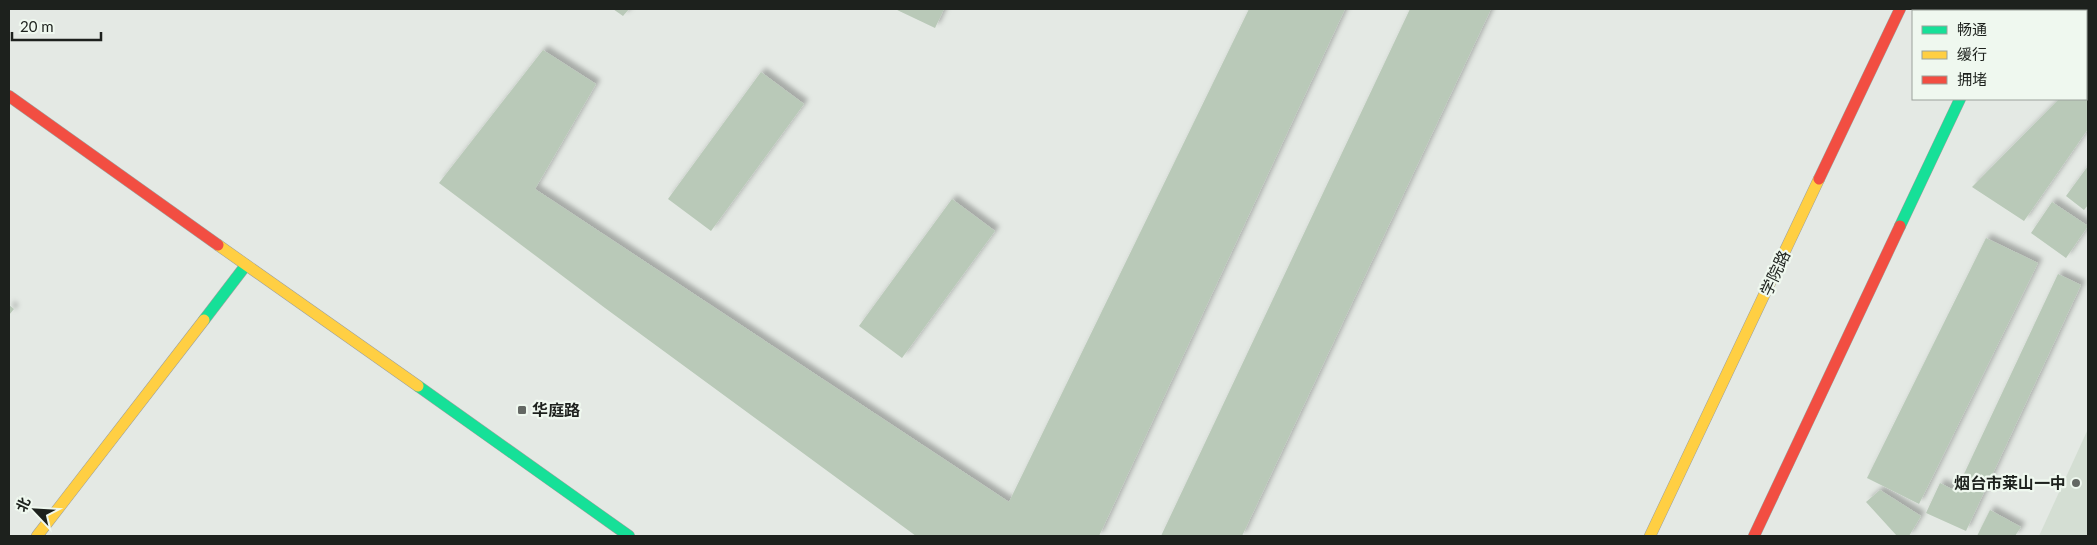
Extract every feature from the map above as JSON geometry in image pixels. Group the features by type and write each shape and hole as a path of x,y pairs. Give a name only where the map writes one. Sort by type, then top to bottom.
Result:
{"street":[{"name":"学院路","path":"1650,536 1900,9"},
{"path":"9,96 629,536"},
{"path":"1754,536 1960,100"},
{"path":"37,536 246,265"}],"shaded area":[{"name":"烟台市莱山一中","path":"2088,429 2088,536 2039,536"}],"building":[{"path":"613,9 629,9 623,16"},
{"path":"895,9 944,9 935,28"},
{"path":"1249,9 1345,9 1099,536 916,536 605,308 439,183 543,50 596,84 535,189 1009,502"},
{"path":"1410,9 1491,9 1242,536 1161,536"},
{"path":"2088,9 2087,57 2087,10 2054,10"},
{"path":"761,72 804,104 711,231 668,199"},
{"path":"2088,99 2088,129 2024,221 1972,187 2058,100"},
{"path":"2088,166 2088,205 2084,210 2066,196"},
{"path":"952,199 995,231 902,358 859,326"},
{"path":"2052,202 2088,226 2066,258 2031,233"},
{"path":"1986,238 2038,263 1919,504 1867,478"},
{"path":"2058,274 2081,285 1966,531 1926,513 1940,483 1956,491"},
{"path":"9,305 14,309 9,315"},
{"path":"1880,490 1921,516 1909,536 1897,536 1866,502"},
{"path":"1990,510 2021,527 2015,536 1977,536"}],"traffic: fast":[{"path":"1900,226 1960,100"},
{"path":"204,320 246,265"},
{"path":"418,386 629,536"}],"traffic: slow":[{"path":"1650,536 1819,179"},
{"path":"218,245 418,386"},
{"path":"37,536 204,320"}],"traffic: jam":[{"path":"1819,179 1900,9"},
{"path":"9,96 218,245"},
{"path":"1754,536 1900,226"}],"place":[{"name":"华庭路","path":"522,410"},
{"name":"烟台市莱山一中","path":"2076,483"}]}
